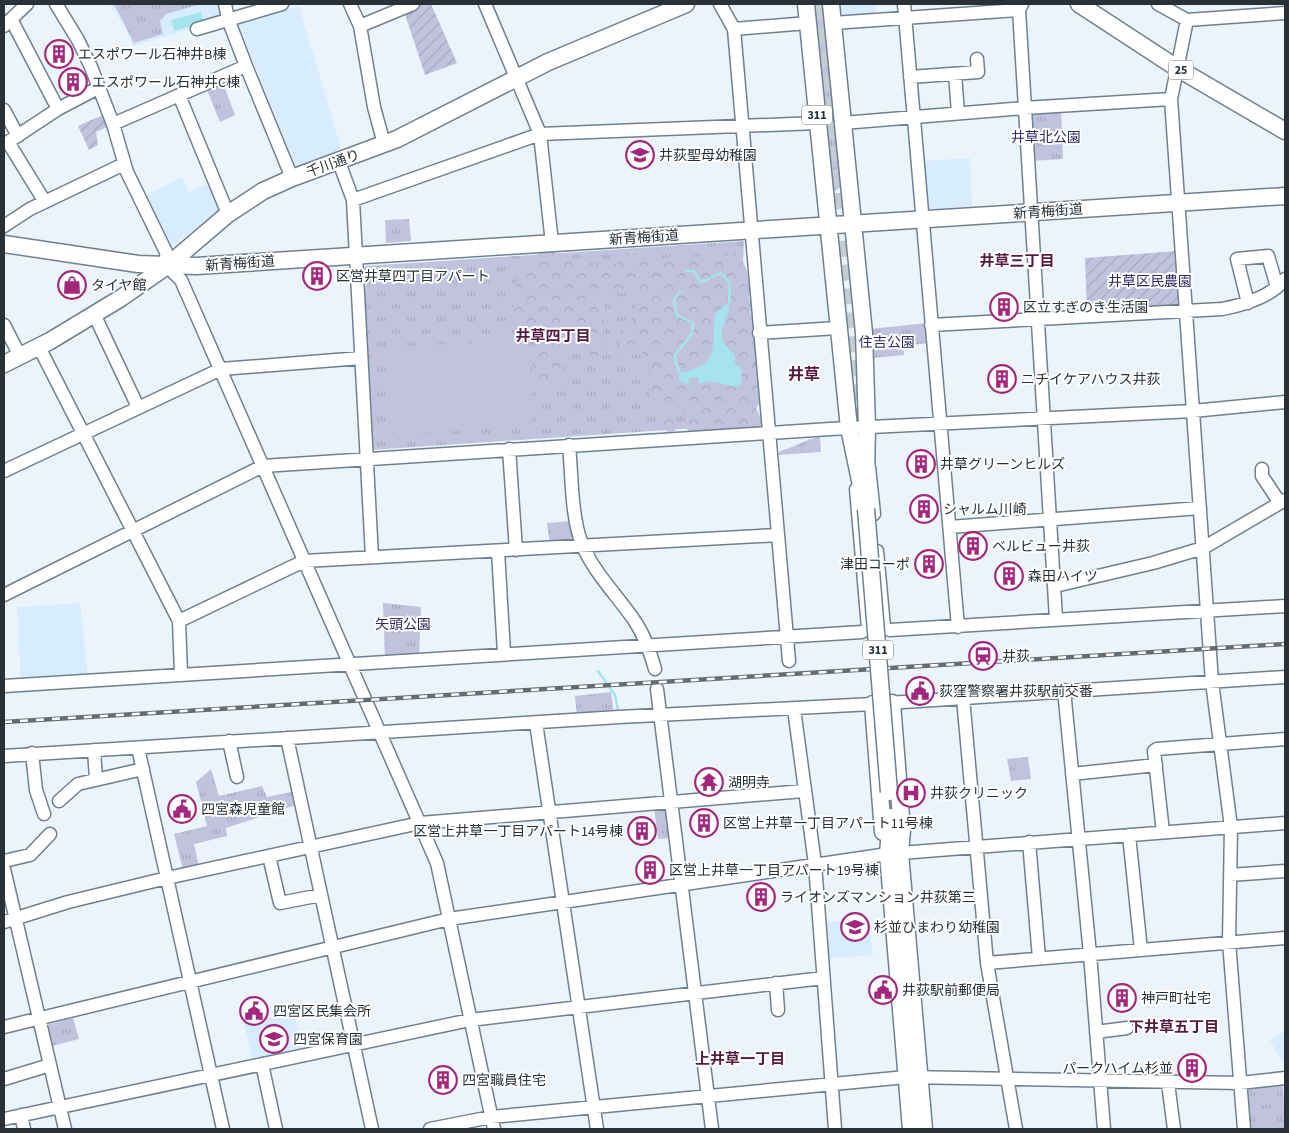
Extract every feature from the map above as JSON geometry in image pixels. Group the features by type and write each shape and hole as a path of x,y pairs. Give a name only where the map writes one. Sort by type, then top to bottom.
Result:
{"main road":[{"name":"千川通り","path":"4,364 39,347 121,298 167,266 228,214 263,191 292,178 384,144 515,78 686,4"},
{"name":"311","path":"806,4 846,397 859,435 866,508 912,1077 911,1129"},
{"name":"311","path":"831,4 864,333 867,395 859,435"},
{"name":"25","path":"1079,4 1177,68 1285,131"},
{"path":"825,190 830,195 837,195 846,191 849,184"},
{"name":"新青梅街道","path":"4,244 120,262 167,266 1285,196"},
{"path":"120,262 128,268 130,275 128,287 121,298"},
{"path":"846,397 856,402 867,395"},
{"path":"892,703 902,830 894,853"},
{"path":"873,704 884,837 894,853"},
{"name":"311","path":"912,1077 924,1129"}],"street":[{"path":"26,4 7,22 58,109"},
{"path":"56,4 78,40 113,124 126,168 166,252 167,266 181,280 437,863 492,1123"},
{"path":"225,4 228,19 246,66 292,178"},
{"path":"197,29 282,4"},
{"path":"350,4 360,26 374,107 384,144"},
{"path":"360,26 413,4"},
{"path":"485,4 540,134 552,243"},
{"path":"720,4 734,29 789,661"},
{"path":"904,4 958,627"},
{"path":"1158,4 1187,20 1285,13"},
{"path":"833,22 1020,7 1042,418 1056,619"},
{"path":"1187,20 1171,99 1206,611 1212,682 1231,827 1229,942 1244,1129"},
{"path":"734,29 808,22"},
{"path":"910,77 978,72 977,59"},
{"path":"113,124 246,66"},
{"path":"955,74 958,113"},
{"path":"45,202 8,142 58,109 98,88"},
{"path":"179,95 228,214"},
{"path":"842,123 1024,108 1171,99"},
{"path":"4,110 18,136"},
{"path":"353,200 540,134 817,123"},
{"path":"339,162 353,200 372,557"},
{"path":"4,226 45,202 126,168"},
{"path":"931,325 1222,309 1248,302 1283,283 1268,256 1237,259 1248,302"},
{"path":"94,314 138,408"},
{"path":"4,325 20,356"},
{"path":"760,333 838,328"},
{"path":"39,347 180,621 181,674"},
{"path":"4,471 221,369 360,358"},
{"path":"4,596 263,466 769,433 859,435 940,423 1283,407"},
{"path":"859,435 884,627"},
{"path":"859,435 868,628"},
{"path":"569,445 577,521 583,546 598,572 634,621 648,644 656,669"},
{"path":"509,449 516,550"},
{"path":"1054,586 1153,563 1203,548 1283,501 1262,476 1262,469"},
{"path":"950,527 1200,508"},
{"path":"180,621 304,561 778,535"},
{"path":"498,551 504,654"},
{"path":"4,686 350,665 648,644 788,637 862,632 868,628 884,627 890,630 958,627 1056,619 1285,606"},
{"path":"4,756 380,731 794,709 1285,677"},
{"path":"656,689 661,715 712,1129"},
{"path":"1064,690 1090,954 1104,1129"},
{"path":"963,698 988,963 1016,1129"},
{"path":"794,709 815,864 835,1129"},
{"path":"536,723 597,1129"},
{"path":"287,738 372,1129"},
{"path":"1163,832 1154,751 1157,749 1285,739"},
{"path":"229,741 237,777"},
{"path":"138,748 191,980 222,1129"},
{"path":"94,750 96,779"},
{"path":"32,753 36,790 44,814"},
{"path":"1072,774 1156,765"},
{"path":"59,800 78,784 143,769"},
{"path":"9,920 68,902 167,878 420,823 804,791"},
{"path":"4,1027 449,918 894,853 1285,823"},
{"path":"4,861 30,855 50,834"},
{"path":"1129,835 1141,950"},
{"path":"1029,842 1039,958"},
{"path":"269,856 280,903 321,895"},
{"path":"4,869 9,920 39,1019 66,1129"},
{"path":"1230,875 1285,871"},
{"path":"988,963 1285,938"},
{"path":"4,1119 470,1020 823,978"},
{"path":"776,983 778,1010"},
{"path":"1096,1032 1127,1028"},
{"path":"262,1064 276,1129"},
{"path":"4,1076 50,1065"},
{"path":"430,1129 492,1123 593,1107 912,1077 1168,1083 1240,1083 1285,1078"},
{"path":"1168,1083 1174,1129"},
{"path":"21,1115 24,1129"}],"shaded area":[{"path":"109,4 222,4 225,19 133,46 124,25"},
{"path":"839,4 875,4 876,16 840,19"},
{"path":"299,6 342,151 296,167 238,24"},
{"path":"201,12 204,23 174,31 171,20"},
{"path":"970,158 972,206 931,210 926,206 922,161"},
{"path":"182,177 188,192 211,183 221,209 171,247 167,246 143,197"},
{"path":"729,302 722,335 726,346 735,355 735,364 741,368 742,384 737,387 709,381 700,384 697,377 688,379 690,386 679,380 680,373 693,370 708,360 712,353 715,314"},
{"path":"80,603 88,677 21,682 17,607"},
{"path":"868,918 873,955 825,959 823,923"},
{"name":"四宮保育園","path":"294,1011 302,1053 254,1063 244,1025"},
{"path":"1285,1031 1285,1065 1270,1041"}],"green space":[{"path":"114,4 201,4 166,14 160,21 163,34 134,43"},
{"path":"420,4 431,4 457,63 425,75 405,14 406,11"},
{"path":"812,4 827,4 839,107 819,109"},
{"path":"223,83 235,115 220,122 207,90"},
{"name":"井草北公園","path":"1061,111 1063,159 1031,161 1031,112"},
{"path":"103,115 107,127 96,132 98,145 89,150 78,126"},
{"path":"839,115 841,187 835,191 830,190 820,117"},
{"path":"409,219 411,241 386,243 385,220"},
{"path":"744,241 743,266 757,417 755,424 370,450 364,300 366,285 363,268 366,266"},
{"path":"547,249 565,257 582,261 617,264 619,254 636,253 654,258 726,255 737,252 746,268 751,286 749,300 754,302 754,307 750,312 753,320 762,400 756,408 762,420 760,427 749,428 748,433 688,433 680,399 672,404 673,415 676,420 675,431 668,432 661,424 663,415 661,401 654,400 649,396 649,388 657,381 656,373 636,365 644,354 634,347 622,355 617,335 632,319 638,298 630,293 604,294 599,298 604,306 603,343 610,345 611,354 588,359 585,347 569,339 561,354 562,369 559,379 542,387 534,380 532,340 524,336 525,323 514,321 513,306 517,281 523,267 529,259"},
{"name":"井草区民農園","path":"1177,251 1181,305 1087,313 1085,258"},
{"name":"住吉公園","path":"927,323 929,343 903,346 904,355 873,358 870,329"},
{"path":"528,340 533,418 525,426 396,435 388,428 384,355 392,347"},
{"path":"820,437 821,452 778,455 780,451"},
{"path":"572,521 576,539 574,543 550,545 547,523"},
{"name":"矢頭公園","path":"383,603 421,607 419,655 385,658"},
{"path":"611,692 614,713 577,717 575,696"},
{"path":"1028,757 1031,779 1011,781 1007,759"},
{"path":"211,769 219,796 262,786 267,797 296,791 299,804 226,828 227,836 194,844 199,867 183,870 174,834 207,826 196,782"},
{"path":"664,806 668,811 672,838 658,839 654,807"},
{"path":"73,1018 79,1039 48,1047 43,1026"},
{"path":"1283,1084 1285,1129 1250,1129 1246,1087"}],"waterway":[{"path":"686,271 694,271 700,282 721,273 730,283 729,302"},
{"path":"680,292 674,300 677,315 693,323 689,337 674,356 680,373"},
{"path":"598,671 615,695 619,714"}],"tunnel":[{"path":"814,4 830,158"},
{"path":"836,145 860,422"}],"railway":[{"path":"4,722 1285,644"}],"place":[{"name":"エスポワール石神井B棟","path":"59,54"},
{"name":"エスポワール石神井C棟","path":"73,82"},
{"name":"井荻聖母幼稚園","path":"640,155"},
{"name":"区営井草四丁目アパート","path":"317,276"},
{"name":"タイヤ館","path":"72,285"},
{"name":"区立すぎのき生活園","path":"1004,307"},
{"name":"ニチイケアハウス井荻","path":"1002,379"},
{"name":"井草グリーンヒルズ","path":"921,464"},
{"name":"シャルム川崎","path":"924,509"},
{"name":"ベルビュー井荻","path":"973,546"},
{"name":"津田コーポ","path":"929,564"},
{"name":"森田ハイツ","path":"1009,576"},
{"name":"井荻","path":"983,656"},
{"name":"荻窪警察署井荻駅前交番","path":"920,691"},
{"name":"湖明寺","path":"709,782"},
{"name":"井荻クリニック","path":"911,793"},
{"name":"四宮森児童館","path":"182,809"},
{"name":"区営上井草一丁目アパート11号棟","path":"704,823"},
{"name":"区営上井草一丁目アパート14号棟","path":"642,831"},
{"name":"区営上井草一丁目アパート19号棟","path":"650,870"},
{"name":"ライオンズマンション井荻第三","path":"761,897"},
{"name":"杉並ひまわり幼稚園","path":"855,927"},
{"name":"井荻駅前郵便局","path":"883,990"},
{"name":"神戸町社宅","path":"1122,998"},
{"name":"四宮区民集会所","path":"254,1011"},
{"name":"四宮保育園","path":"274,1039"},
{"name":"パークハイム杉並","path":"1192,1068"},
{"name":"四宮職員住宅","path":"443,1080"}],"district":[{"name":"井草三丁目","path":"1017,261"},
{"name":"井草四丁目","path":"553,336"},
{"name":"井草","path":"804,374"},
{"name":"下井草五丁目","path":"1174,1027"},
{"name":"上井草一丁目","path":"740,1059"}]}
